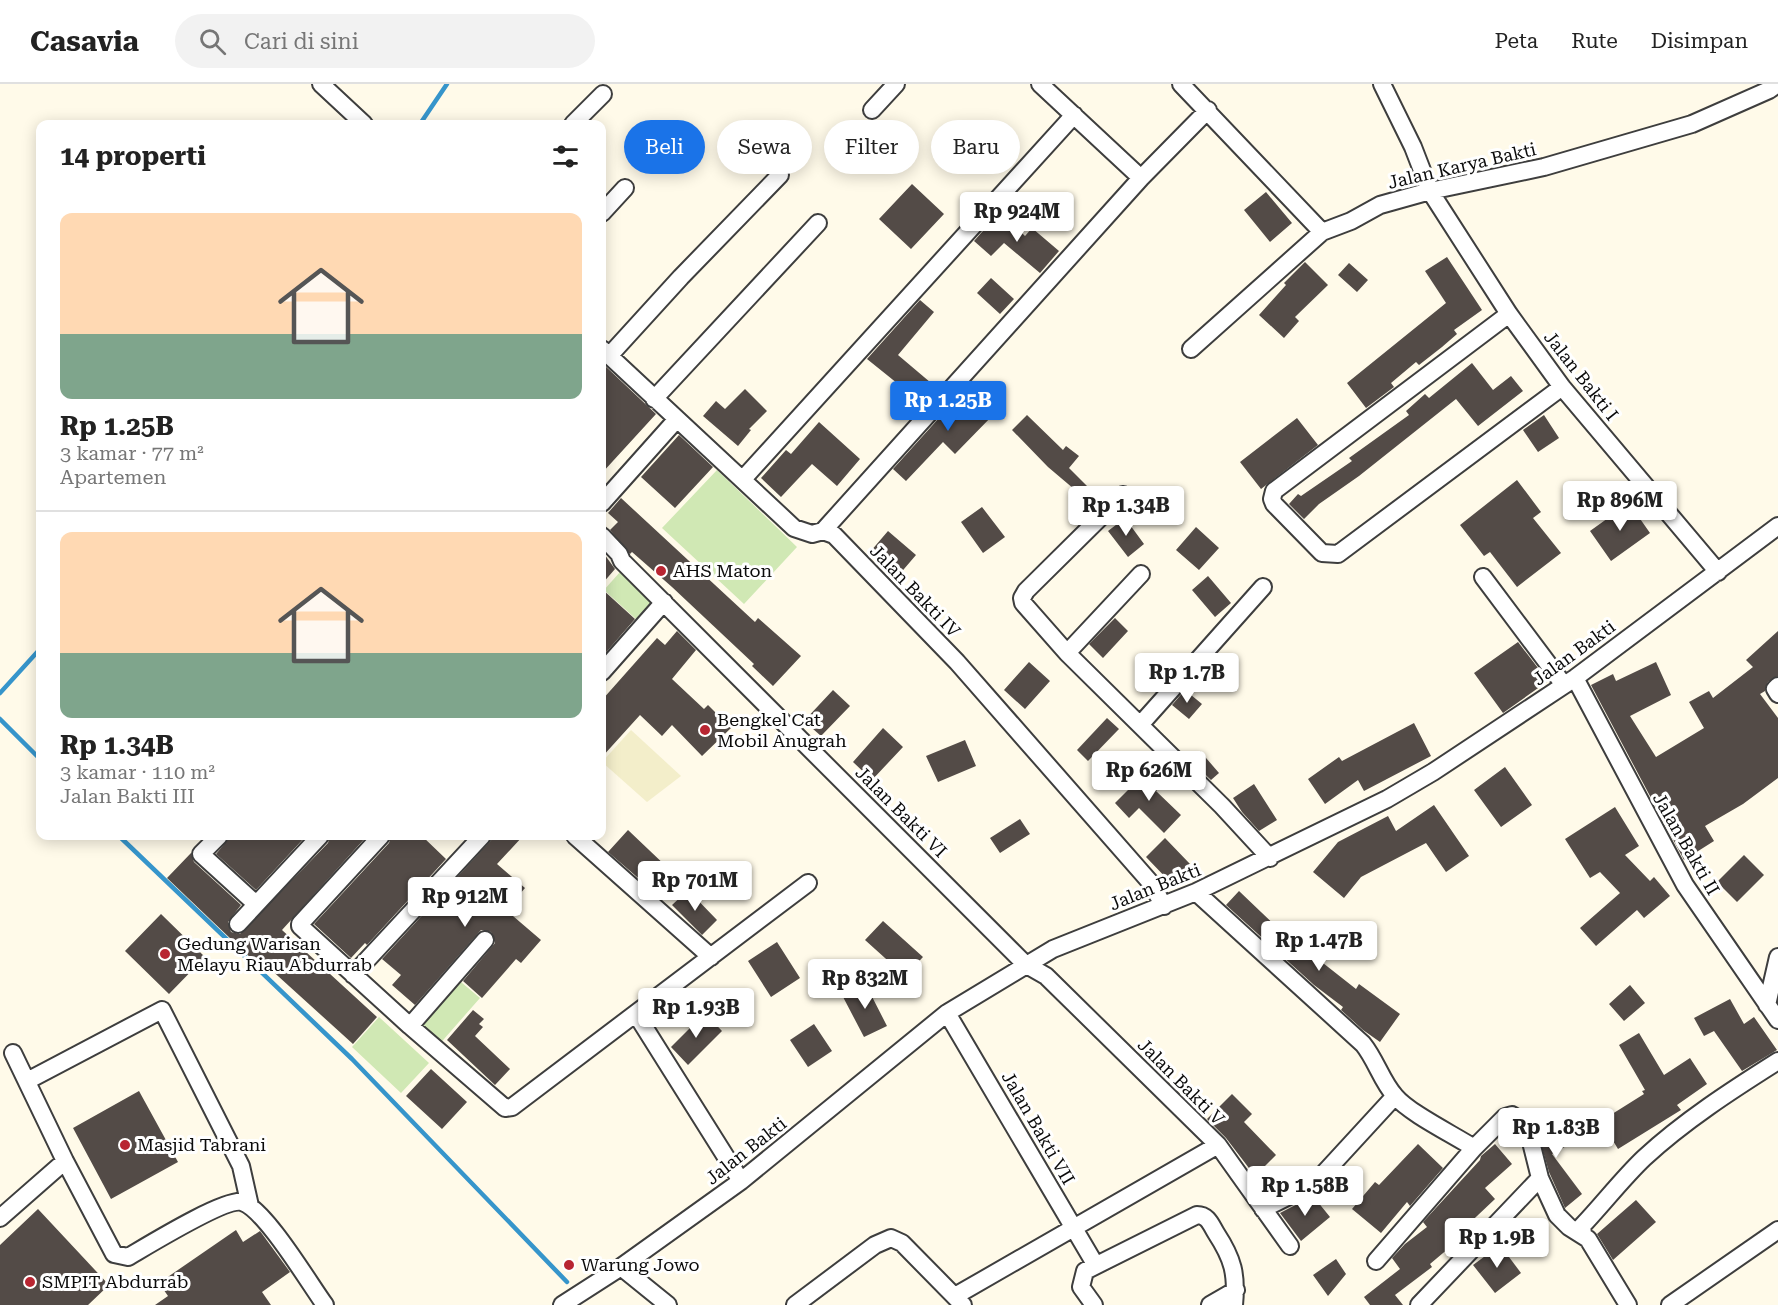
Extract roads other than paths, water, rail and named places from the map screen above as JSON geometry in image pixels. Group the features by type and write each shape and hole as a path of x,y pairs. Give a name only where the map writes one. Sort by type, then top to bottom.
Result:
{"street":[{"path":"321,84 360,120"},
{"path":"872,110 896,84"},
{"path":"1040,84 1141,178"},
{"path":"1181,84 1322,232"},
{"name":"Jalan Bakti I","path":"1382,84 1413,147 1430,191 1509,314 1562,387 1718,572"},
{"name":"Jalan Karya Bakti","path":"1191,349 1322,232 1351,221 1380,205 1430,191 1544,167 1692,124 1778,84"},
{"path":"577,120 603,94"},
{"path":"606,354 794,528 812,534 823,531 1141,178 1208,110"},
{"path":"743,479 1074,115"},
{"path":"606,352 780,175"},
{"path":"606,209 625,188"},
{"path":"654,399 818,223"},
{"path":"1509,314 1274,491 1272,499 1274,504 1322,553 1338,554 1562,387"},
{"path":"606,499 677,419"},
{"path":"1123,495 1026,591 1022,598 1025,608 1067,653 1222,806 1269,858"},
{"name":"Jalan Bakti","path":"562,1305 621,1267 741,1181 947,1013 1053,949 1196,892 1396,794 1569,681 1778,526"},
{"name":"Jalan Bakti IV","path":"823,531 834,535 957,662 1150,882 1164,906"},
{"name":"Jalan Bakti VI","path":"606,540 620,554 622,561 1025,964"},
{"name":"Jalan Bakti VI","path":"606,553 614,560 622,561"},
{"path":"1067,653 1141,573"},
{"name":"Jalan Bakti II","path":"1483,577 1569,681 1685,885 1778,1020"},
{"path":"1140,725 1263,587"},
{"path":"606,667 664,602"},
{"path":"1778,686 1774,689 1778,694"},
{"path":"215,840 201,854 256,904"},
{"path":"238,924 316,840"},
{"path":"377,840 300,924 302,929 506,1108 512,1107 808,883"},
{"path":"353,975 478,840"},
{"path":"579,840 711,957"},
{"path":"1196,892 1363,1044 1377,1063 1395,1096 1474,1148"},
{"path":"410,1026 485,940"},
{"path":"1767,1005 1778,957"},
{"name":"Jalan Bakti V","path":"1025,964 1046,976 1218,1145 1290,1246"},
{"path":"27,1081 162,1010 241,1166 250,1206"},
{"name":"Jalan Bakti VII","path":"947,1013 1095,1264"},
{"path":"636,1014 741,1181"},
{"path":"13,1053 65,1161 114,1254 128,1257 213,1210 232,1202 242,1202 263,1217 325,1305"},
{"path":"1628,1305 1583,1234 1582,1226 1644,1158 1664,1141 1778,1061"},
{"path":"1263,1209 1315,1183 1395,1096"},
{"path":"1376,1261 1474,1148 1509,1115 1522,1121 1530,1138 1540,1178 1557,1215 1569,1227 1583,1234"},
{"path":"795,1305 875,1245 891,1238 902,1243 959,1300 1074,1228 1218,1145"},
{"path":"0,1218 65,1161"},
{"path":"1419,1305 1540,1178"},
{"path":"1095,1305 1083,1291 1080,1282 1084,1270 1192,1216 1201,1215 1209,1221 1233,1263 1235,1298 1210,1305"},
{"path":"1670,1305 1778,1230"},
{"path":"621,1267 668,1305"}],"waterway":[{"path":"423,120 447,84"},
{"path":"0,693 36,653"},
{"path":"0,719 36,755"},
{"path":"123,840 352,1059 567,1282"}],"place":[{"name":"AHS Maton","path":"661,571"},
{"name":"Bengkel Cat Mobil Anugrah","path":"705,730"},
{"name":"Gedung Warisan Melayu Riau Abdurrab","path":"165,954"},
{"name":"Masjid Tabrani","path":"125,1145"},
{"name":"Warung Jowo","path":"569,1265"},
{"name":"SMPIT Abdurrab","path":"30,1282"}]}
